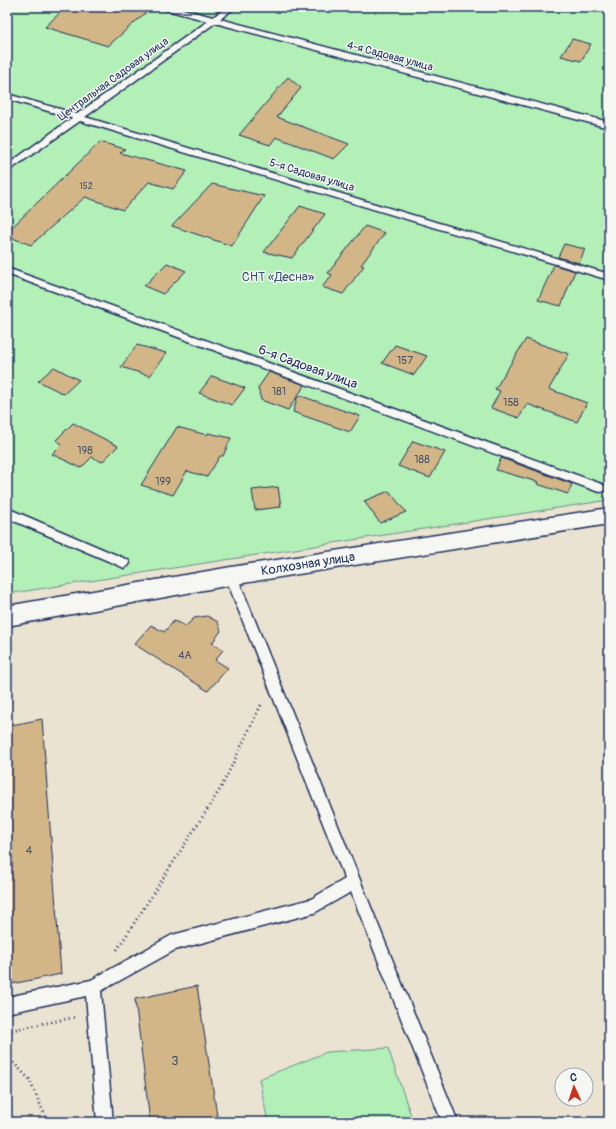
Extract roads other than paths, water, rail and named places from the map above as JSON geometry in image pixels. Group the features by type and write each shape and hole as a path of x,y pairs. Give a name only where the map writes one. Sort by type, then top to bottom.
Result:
{"street":[{"name":"Колхозная улица","path":"7,616 231,576 609,516"}],"lane":[{"name":"4-я Садовая улица","path":"166,7 609,126"},
{"name":"Центральная Садовая улица","path":"7,169 232,7"},
{"name":"5-я Садовая улица","path":"7,96 609,277"},
{"name":"6-я Садовая улица","path":"7,271 600,488"},
{"path":"7,513 124,563"},
{"path":"231,576 450,1122"},
{"path":"7,1005 93,987 172,943 314,906 354,882"},
{"path":"93,987 105,1122"}],"park label":[{"name":"СНТ «Десна»","path":"278,277"}]}
